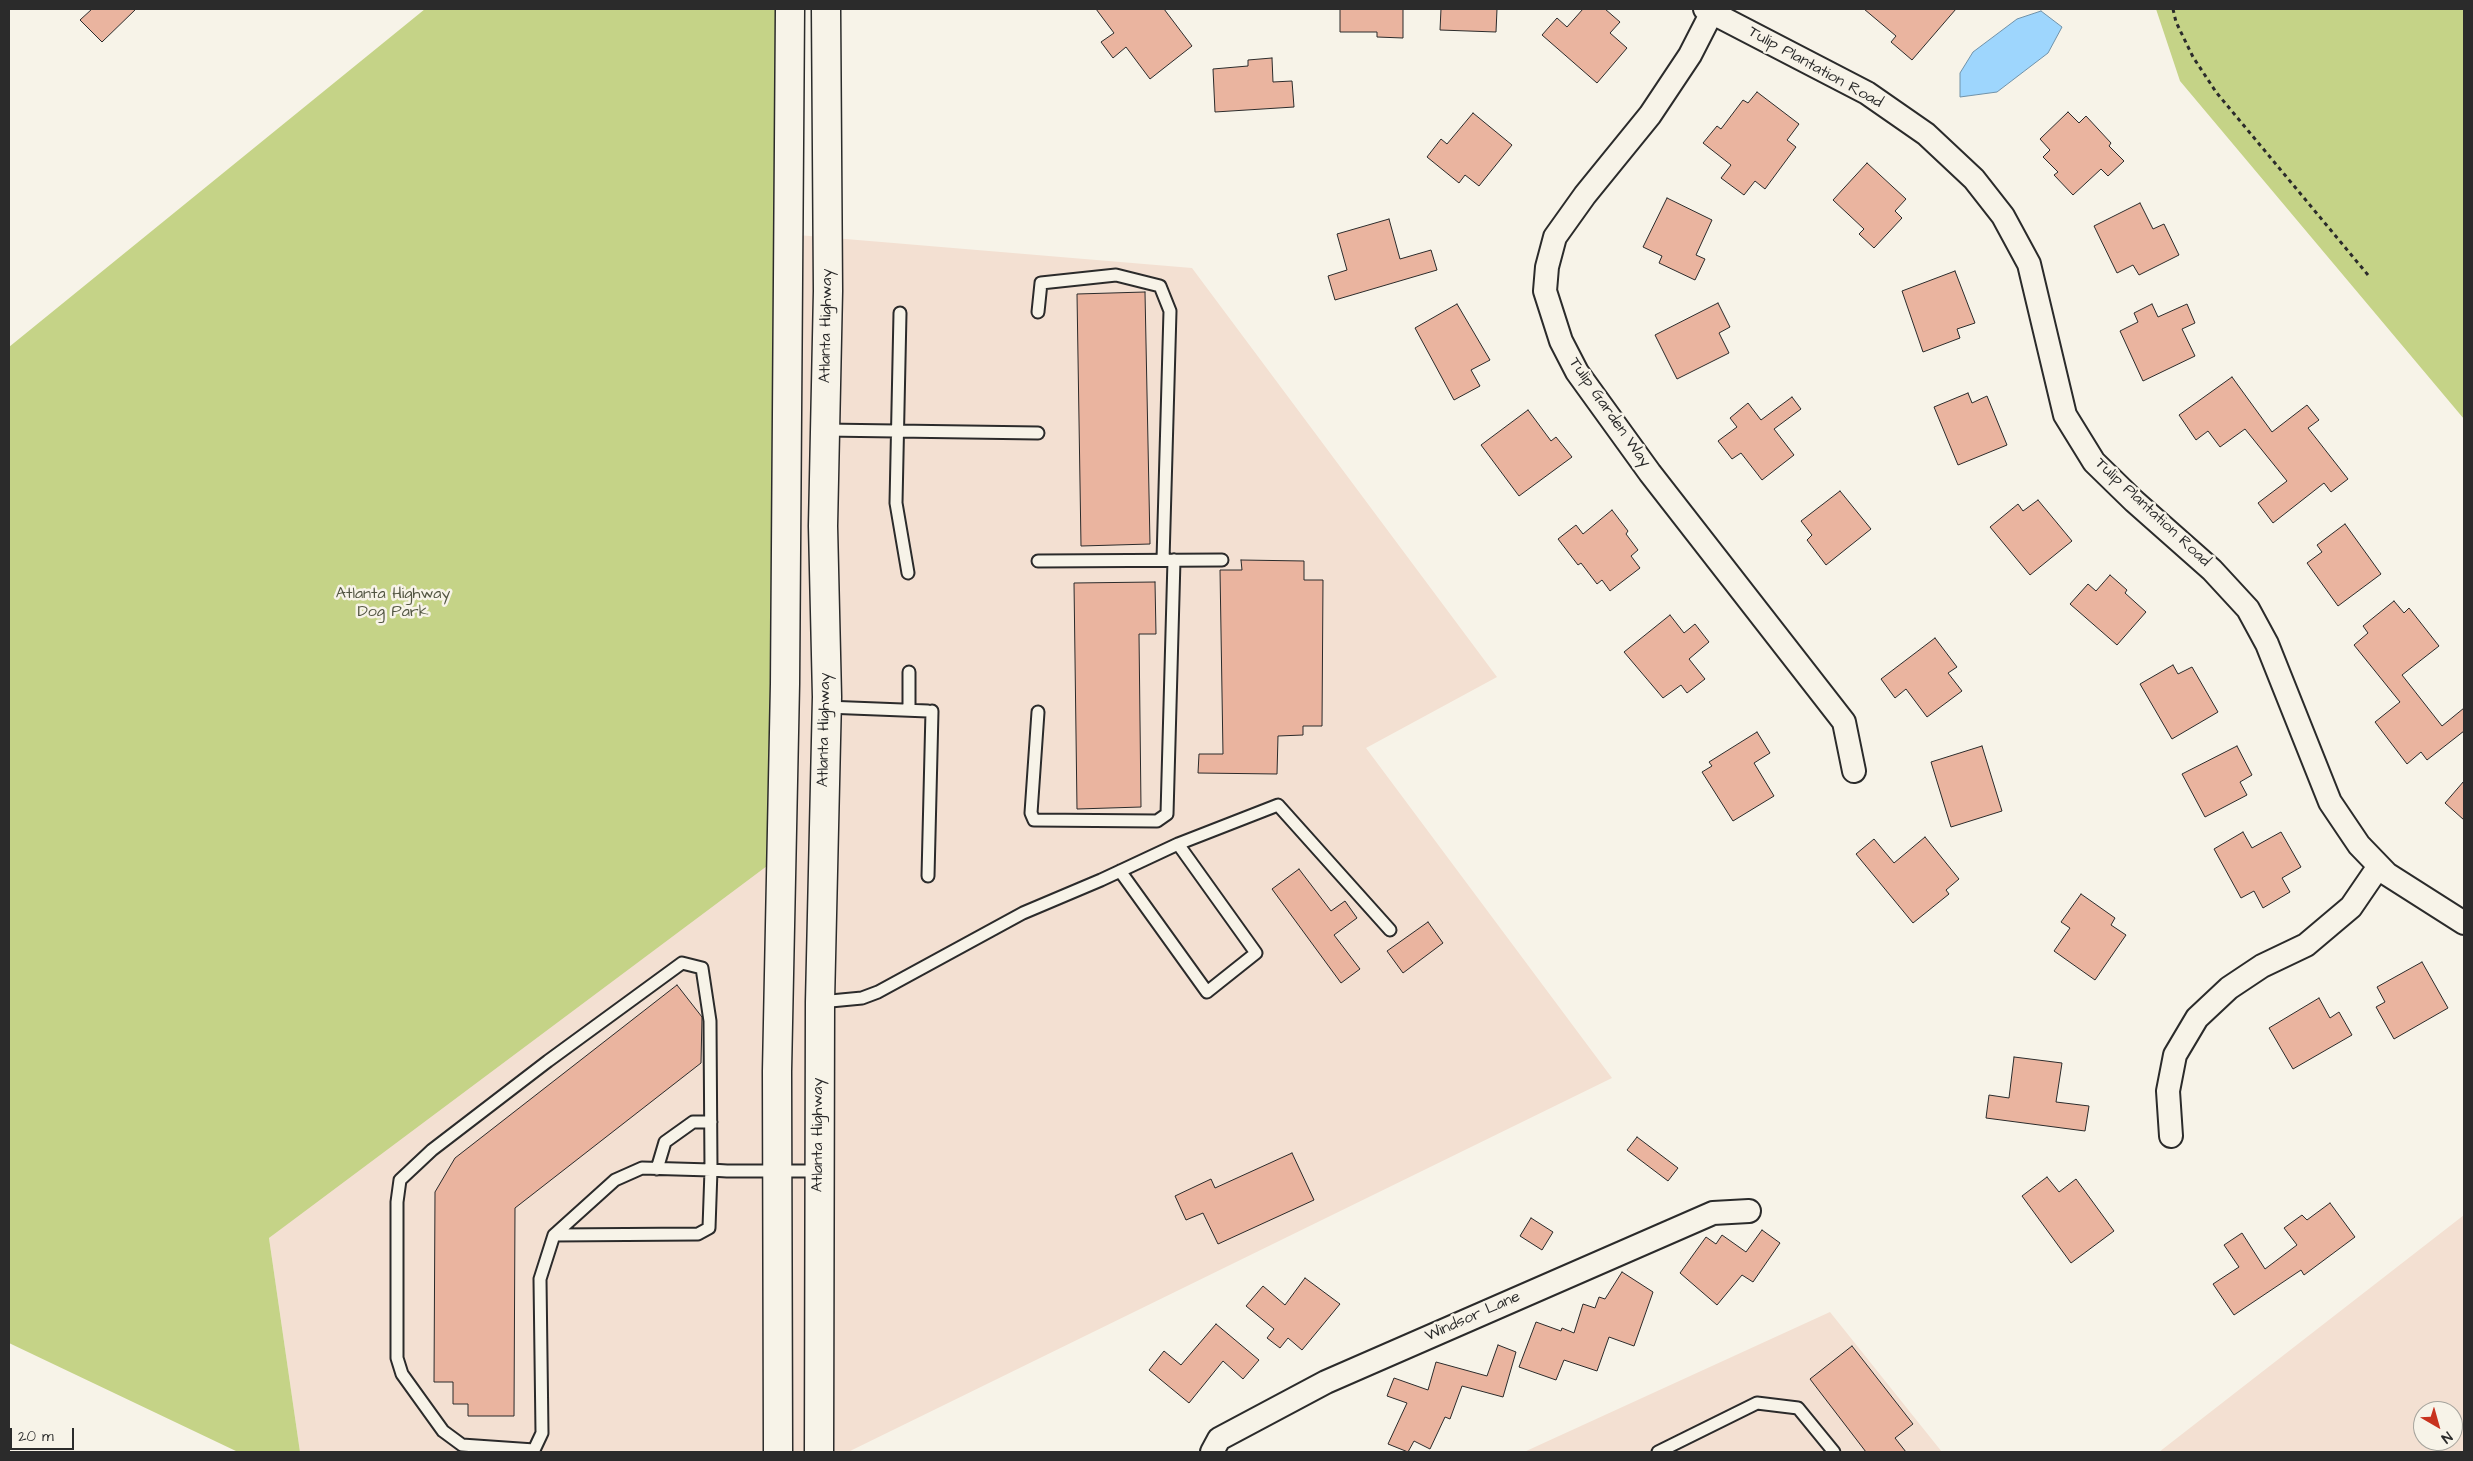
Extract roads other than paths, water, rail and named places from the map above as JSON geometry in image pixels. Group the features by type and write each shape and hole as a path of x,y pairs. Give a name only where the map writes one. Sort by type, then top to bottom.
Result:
{"main road":[{"path":"778,1452 777,1171 785,675 790,9"},
{"name":"Atlanta Highway","path":"819,1452 820,1002 826,707 823,526 828,291 826,9"}],"street":[{"name":"Tulip Garden Way","path":"1708,11 1690,55 1650,115 1585,196 1555,237 1547,267 1546,291 1561,341 1577,372 1650,473 1844,722 1854,771"},
{"name":"Tulip Plantation Road","path":"1708,11 1867,93 1926,134 1974,178 2003,216 2029,264 2065,415 2094,462 2134,501 2212,570 2248,609 2267,644 2330,802 2359,846 2387,874 2464,924"},
{"path":"2171,1136 2168,1091 2175,1055 2197,1018 2229,988 2262,966 2306,945 2336,920 2351,907 2379,866"},
{"name":"Windsor Lane","path":"1212,1452 1219,1439 1326,1382 1713,1213 1749,1211"}],"lane":[{"path":"1038,312 1040,283 1116,275 1160,286 1170,311 1167,814 1157,821 1034,820 1031,813 1038,712"},
{"path":"900,313 896,503 908,573"},
{"path":"825,430 1038,433"},
{"path":"1038,562 1222,560"},
{"path":"909,672 909,710"},
{"path":"826,707 930,711 928,876"},
{"path":"820,1002 862,998 878,992 1023,913 1178,844 1278,805 1390,930"},
{"path":"1120,871 1207,992 1256,953 1178,844"},
{"path":"554,1235 698,1234 709,1228 712,1170 710,1021 702,968 682,963 548,1061 432,1150 400,1180 397,1202 397,1358 402,1374 443,1431 462,1445 534,1450 542,1433 540,1279 554,1235 615,1180 642,1168 712,1170 819,1171"},
{"path":"657,1169 665,1142 694,1122 711,1122"},
{"path":"1658,1452 1757,1403 1798,1408 1834,1452"}],"water":[{"path":"2041,11 2062,27 2048,53 1997,92 1960,97 1960,73 1973,52 2017,19"}],"park label":[{"name":"Atlanta Highway Dog Park","path":"393,604"}]}
